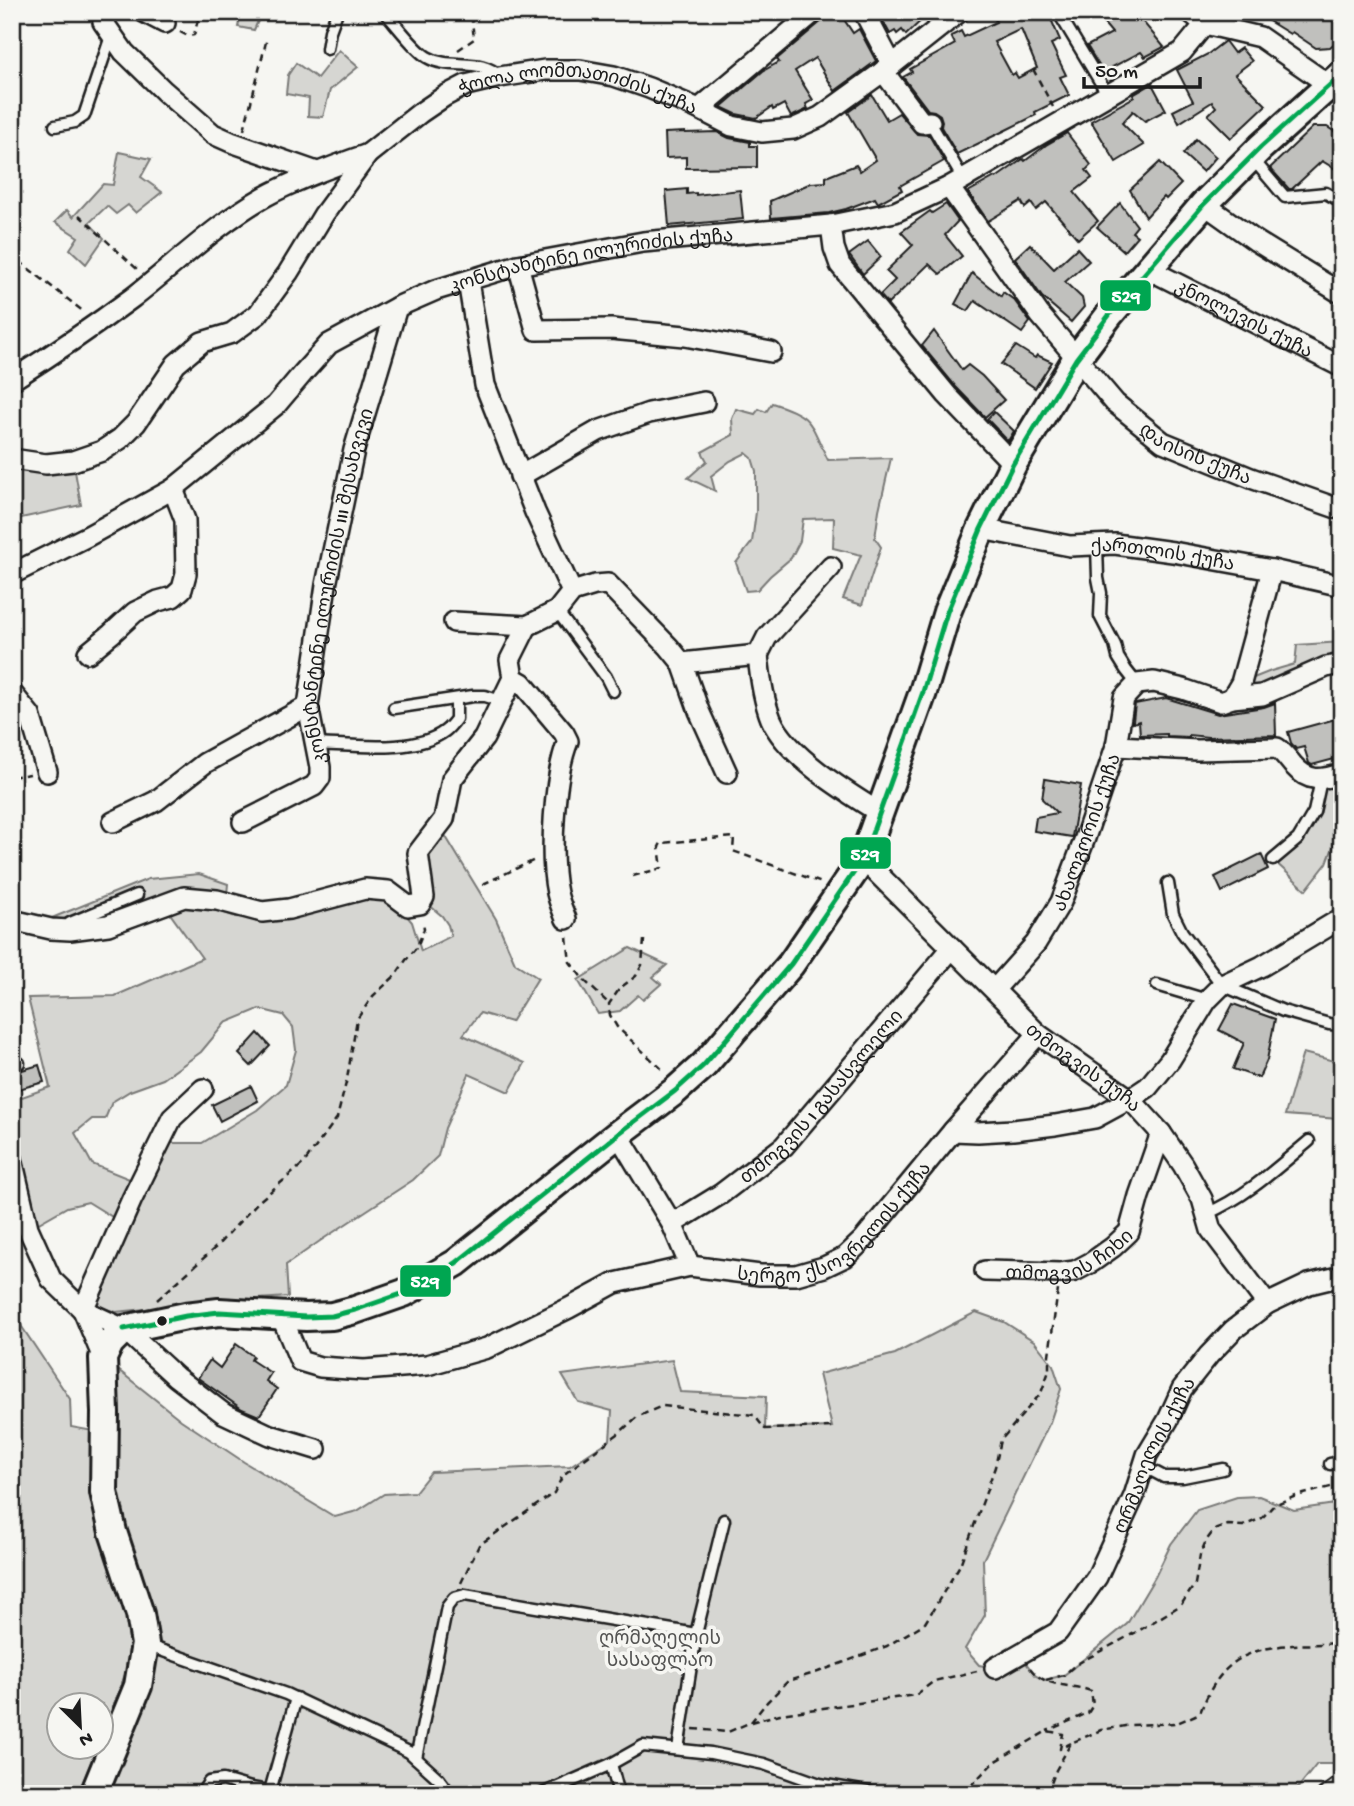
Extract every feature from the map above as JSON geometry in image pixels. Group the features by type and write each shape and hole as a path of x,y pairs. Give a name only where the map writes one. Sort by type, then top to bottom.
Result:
{"street":[{"path":"110,12 104,15 103,22 124,52 214,134 317,172"},
{"path":"144,12 165,23"},
{"name":"ჭოლა ლომთათიძის ქუჩა","path":"12,459 46,464 74,461 102,451 120,439 136,423 176,363 202,342 232,333 258,313 368,154 445,96 466,85 500,77 545,70 580,70 614,76 699,108 814,12"},
{"path":"864,12 888,68 922,123 930,122"},
{"path":"699,108 732,126 762,132 793,129 820,117 959,12"},
{"name":"კონსტანტინე ილურიძის ქუჩა","path":"12,574 173,489 276,405 330,344 397,307 436,290 518,265 643,242 831,225 895,212 956,183 1182,52 1198,18 1260,37 1337,84"},
{"path":"103,1357 110,1343 124,1329 219,1312 332,1316 404,1293 456,1263 704,1065 791,964 863,859 923,692 947,612 981,529 1013,464 1076,359 1110,314 1204,204 1251,156 1337,84"},
{"name":"ჭოლა ლომთათიძის ქუჩა","path":"12,380 97,323 202,239 264,197 317,172 368,154"},
{"name":"დაისის ქუჩა","path":"956,183 1040,316 1115,403 1163,442 1251,478 1342,510"},
{"path":"1204,204 1256,241 1342,294"},
{"path":"831,225 834,248 840,265 947,395 1013,464"},
{"path":"518,265 536,330 611,329 685,336 771,352"},
{"name":"კნოლევის ქუჩა","path":"1148,269 1342,367"},
{"path":"468,281 485,385 535,512 572,592"},
{"name":"კონსტანტინე ილურიძის III შესახვევი","path":"243,822 314,786 320,778 308,706 326,585 354,450 397,307"},
{"path":"520,476 598,431 649,413 705,402"},
{"path":"88,653 135,612 173,597 182,589 186,574 185,520 173,489"},
{"name":"ქართლის ქუჩა","path":"981,529 1070,546 1115,544 1172,552 1342,586"},
{"path":"831,567 767,637 758,655 760,679 771,719 787,744 844,791 880,813"},
{"path":"1232,698 1241,683 1272,570"},
{"path":"454,622 527,626 557,611 572,592 595,584 608,584 682,663 699,711 727,773"},
{"path":"12,920 70,930 108,925 184,897 216,900 262,912 289,909 365,889 388,891 408,906 420,904 424,897 418,853 444,819 452,779 484,738 513,678 510,660 527,626"},
{"path":"682,663 758,655"},
{"path":"1116,746 1124,698 1137,684 1154,682 1221,702 1262,695 1326,667 1342,664"},
{"path":"513,678 522,683 568,741 555,808 553,851 557,893 566,919"},
{"path":"12,693 30,715 47,772"},
{"path":"113,822 156,801 205,763 308,706"},
{"name":"ახალგორის ქუჩა","path":"995,989 1036,943 1061,902 1116,746 1197,750 1277,748 1308,777 1321,780"},
{"path":"1321,780 1342,774"},
{"name":"თმოგვის ქუჩა","path":"863,859 1038,1034 1130,1099 1161,1133 1202,1199 1211,1230 1267,1304"},
{"path":"953,1131 1013,1129 1095,1118 1130,1099 1148,1087 1170,1060 1207,1000 1222,985 1262,967 1342,918"},
{"name":"თმოგვის I გასასვლელი","path":"672,1224 721,1194 784,1146 952,948"},
{"name":"სერგო ქსოვრელის ქუჩა","path":"281,1315 300,1361 320,1367 364,1370 427,1365 488,1348 615,1283 690,1266 760,1275 796,1275 824,1267 845,1256 863,1240 1038,1034"},
{"path":"94,1794 138,1686 145,1644 140,1614 113,1532 104,1492 103,1357 83,1310 132,1199 172,1118 203,1089"},
{"name":"თმოგვის ჩიხი","path":"985,1271 1060,1273 1075,1271 1092,1262 1129,1232 1161,1133"},
{"path":"618,1134 672,1224 690,1266"},
{"path":"12,1159 28,1228 51,1279 83,1310 124,1329 176,1377 223,1413 270,1435 316,1449"},
{"name":"ღრმაღელის ქუჩა","path":"995,1668 1058,1632 1097,1577 1134,1496 1147,1455 1168,1420 1182,1389 1209,1355 1233,1331 1267,1304 1309,1284 1342,1276"}],"lane":[{"path":"327,50 337,12"},
{"path":"385,12 427,57 441,62 488,67 500,77"},
{"path":"1058,12 1109,96"},
{"path":"55,126 75,122 84,116 111,35"},
{"path":"930,122 956,183"},
{"path":"1251,156 1285,197 1326,193 1342,202"},
{"path":"1097,545 1100,616 1122,663 1137,684"},
{"path":"557,611 606,677 613,691"},
{"path":"394,708 485,696 501,702"},
{"path":"315,744 393,747 423,741 447,730 456,719 456,699"},
{"path":"1273,860 1298,839 1314,812 1321,780"},
{"path":"1168,883 1177,923 1222,985 1283,1011 1342,1025"},
{"path":"43,927 72,923 137,895"},
{"path":"1157,985 1207,1000"},
{"path":"1206,1213 1249,1192 1310,1141"},
{"path":"1329,1464 1342,1462"},
{"path":"1145,1467 1164,1477 1183,1477 1223,1469"},
{"path":"678,1749 696,1634 724,1520"},
{"path":"416,1758 447,1607 454,1598 465,1595 696,1634"},
{"path":"145,1644 296,1698 409,1752 439,1779 450,1794"},
{"path":"270,1791 296,1698"},
{"path":"542,1794 611,1764 643,1746 711,1753 764,1764 820,1784 879,1794"},
{"path":"611,1764 619,1794"},
{"path":"201,1794 209,1782 223,1780 286,1794"},
{"path":"1323,1794 1342,1780"}],"path":[{"path":"188,36 194,34 200,12"},
{"path":"441,62 474,39 471,12"},
{"path":"247,120 267,38"},
{"path":"1033,69 1062,122"},
{"path":"79,215 151,282"},
{"path":"19,261 97,323"},
{"path":"633,876 662,868 659,847 661,844 734,837 733,851 842,891"},
{"path":"483,884 553,851"},
{"path":"155,1301 216,1247 257,1203 304,1163 337,1118 357,1019 373,996 396,976 417,947 424,929 420,904"},
{"path":"566,919 570,962 609,1004"},
{"path":"644,940 642,965 636,976 620,988 609,1004 610,1014 617,1027 680,1086"},
{"path":"751,1722 788,1681 887,1646 925,1623 960,1565 995,1467 1001,1440 1041,1393 1049,1371 1060,1273"},
{"path":"454,1598 479,1545 554,1493 564,1475 637,1417 662,1406 754,1415 765,1429 833,1427"},
{"path":"1045,1680 1064,1675 1076,1665 1181,1605 1195,1584 1200,1555 1214,1530 1228,1525 1243,1526 1262,1518 1274,1505 1296,1496 1342,1484"},
{"path":"1046,1731 1063,1734 1060,1749 1101,1730 1131,1725 1177,1723 1200,1713 1216,1679 1230,1664 1260,1650 1342,1642"},
{"path":"962,1794 993,1763 1046,1731 1088,1713 1093,1705 1091,1691 1059,1686 1036,1676 1019,1654"},
{"path":"678,1749 685,1728 728,1732 780,1714 916,1695 934,1681 995,1668"},
{"path":"1047,1794 1071,1743"}],"green space":[{"path":"236,12 261,14 254,30 238,27 240,17"},
{"path":"339,50 358,67 330,90 323,117 308,116 309,98 286,94 288,75 296,63 317,78"},
{"path":"119,152 151,159 141,177 162,192 136,213 128,205 116,214 107,206 89,223 104,238 86,264 70,249 78,237 55,222 67,210 73,217 103,184 113,185"},
{"path":"772,403 796,412 809,422 828,460 891,458 875,538 881,547 862,605 843,599 861,555 833,548 834,518 803,519 800,541 791,558 757,590 746,591 736,563 752,542 756,512 756,471 752,458 746,453 730,461 711,476 715,491 688,478 707,461 702,452 733,435 732,419 736,409 755,414 759,409 766,412"},
{"path":"12,469 56,473 75,471 81,505 12,520"},
{"path":"1342,642 1342,664 1262,695 1241,683 1295,664 1297,645"},
{"path":"1342,774 1342,843 1335,842 1327,863 1306,890 1273,860 1298,839 1314,812 1321,780"},
{"path":"443,832 496,919 515,963 538,978 511,1022 480,1013 463,1035 525,1063 509,1092 469,1074 445,1128 438,1156 413,1180 286,1265 288,1297 116,1312 92,1305 165,1143 202,1143 257,1110 286,1085 296,1050 293,1027 283,1015 259,1009 225,1023 201,1052 163,1079 130,1091 112,1102 105,1119 92,1119 75,1133 92,1164 132,1180 114,1218 88,1202 67,1207 37,1224 19,1148 12,1139 12,1111 19,1108 16,1099 50,1087 28,998 115,996 202,958 169,912 188,907 205,906 236,917 269,920 364,898 382,899 401,909 412,922 421,951 451,936 442,916 429,905 420,854"},
{"path":"199,874 228,884 227,894 80,924 140,899 135,889 58,923 42,922 148,879"},
{"path":"630,948 667,965 653,977 661,984 643,1000 638,995 620,1011 598,1014 578,980"},
{"path":"1303,1053 1342,1063 1342,1158 1339,1119 1285,1115"},
{"path":"12,1303 22,1327 70,1399 71,1427 99,1432 132,1624 131,1659 116,1698 116,1690 46,1690 46,1760 92,1760 78,1794 12,1794"},
{"name":"ღრმაღელის სასაფლაო","path":"976,1312 1004,1322 1034,1341 1053,1365 1061,1389 1050,1422 983,1560 985,1615 965,1649 979,1665 995,1668 1019,1654 1036,1676 1045,1680 1064,1675 1127,1624 1171,1544 1197,1510 1237,1497 1259,1496 1294,1510 1342,1503 1342,1764 1317,1764 1293,1794 99,1794 109,1760 116,1760 116,1739 145,1644 113,1532 103,1358 181,1420 335,1517 357,1511 384,1494 415,1492 431,1472 570,1466 610,1440 612,1411 578,1402 562,1375 672,1360 680,1392 766,1396 765,1429 832,1427 819,1374 895,1354"}],"building":[{"path":"826,12 839,12 853,33 859,29 876,61 835,91 815,58 795,71 813,100 806,104 808,109 791,117 784,104 773,110 772,107 756,118 736,114 721,107 763,71 779,62 777,59 822,21"},
{"path":"878,12 930,12 906,35 902,30 897,34 895,31 890,34"},
{"path":"1009,12 1048,12 1060,40 1051,44 1066,75 1060,77 1069,95 1035,112 1036,115 957,154 941,127 940,115 928,110 903,77 912,72 910,69 955,44 951,36 961,31 964,37 996,22 995,19","holes":["1021,29 1037,68 1018,78 1015,73 1012,75 994,42"]},
{"path":"1109,12 1156,12 1143,22 1164,47 1145,57 1141,52 1103,72 1087,46 1112,33 1101,20"},
{"path":"1254,12 1342,12 1342,37 1330,47 1316,48"},
{"path":"1225,41 1234,53 1241,48 1252,61 1235,74 1266,105 1231,138 1208,115 1216,107 1212,102 1179,123 1173,111 1193,101 1177,70 1208,54"},
{"path":"1152,84 1166,110 1145,121 1133,111 1122,123 1144,145 1116,162 1091,121"},
{"path":"872,95 887,120 899,113 917,134 929,135 944,161 900,186 902,190 878,203 875,198 829,213 771,218 770,201 811,183 826,182 826,177 856,165 860,171 876,160 848,112"},
{"path":"1313,127 1327,127 1342,136 1342,173 1322,161 1289,189 1270,168"},
{"path":"717,132 729,138 750,142 750,146 757,146 757,167 686,168 686,157 666,158 665,133"},
{"path":"1067,133 1091,165 1086,170 1092,178 1074,192 1098,221 1078,239 1046,202 1036,210 1031,203 1025,208 1021,201 988,221 968,192 996,178 1023,159 1025,161"},
{"path":"1196,139 1216,157 1203,172 1183,154"},
{"path":"1160,162 1181,184 1166,199 1164,197 1146,217 1130,190"},
{"path":"687,189 687,194 696,195 740,190 743,219 669,226 666,191"},
{"path":"1120,203 1137,226 1132,232 1137,236 1124,251 1097,227"},
{"path":"946,204 958,221 945,235 962,256 940,274 929,264 888,304 880,295 895,280 886,271 913,245 901,232 930,211 932,213"},
{"path":"868,241 881,257 863,274 849,255"},
{"path":"1030,244 1054,269 1077,248 1089,261 1065,282 1082,298 1084,307 1071,322 1042,297 1015,258"},
{"path":"972,273 1001,296 1003,292 1014,300 1030,322 1022,333 975,301 968,311 955,304"},
{"path":"934,331 962,370 968,365 1004,400 985,417 922,346"},
{"path":"1016,346 1035,358 1037,355 1052,362 1035,388 1001,364"},
{"path":"994,412 1014,431 1008,441 987,419"},
{"path":"1166,698 1218,714 1275,703 1276,735 1140,735 1139,721 1133,723 1135,704"},
{"path":"1339,718 1342,727 1342,757 1312,765 1304,747 1296,749 1288,732"},
{"path":"1045,779 1081,785 1072,837 1034,831 1036,817 1057,813 1042,799"},
{"path":"1261,854 1268,869 1222,892 1215,877"},
{"path":"1233,1004 1275,1019 1267,1060 1259,1078 1233,1069 1244,1043 1219,1030"},
{"path":"258,1033 270,1046 251,1066 239,1054"},
{"path":"39,1065 44,1082 15,1090 12,1073"},
{"path":"251,1086 258,1101 220,1121 212,1105"},
{"path":"236,1344 253,1356 251,1360 271,1373 266,1381 277,1389 259,1416 242,1409 198,1378 210,1360 220,1368"}],"transit line":[{"name":"529","path":"124,1329 219,1312 332,1316 404,1293 456,1263 675,1091 704,1065 791,964 863,859 923,692 947,612 981,529 1013,464 1076,359 1110,314 1204,204 1261,147 1342,74"}]}
